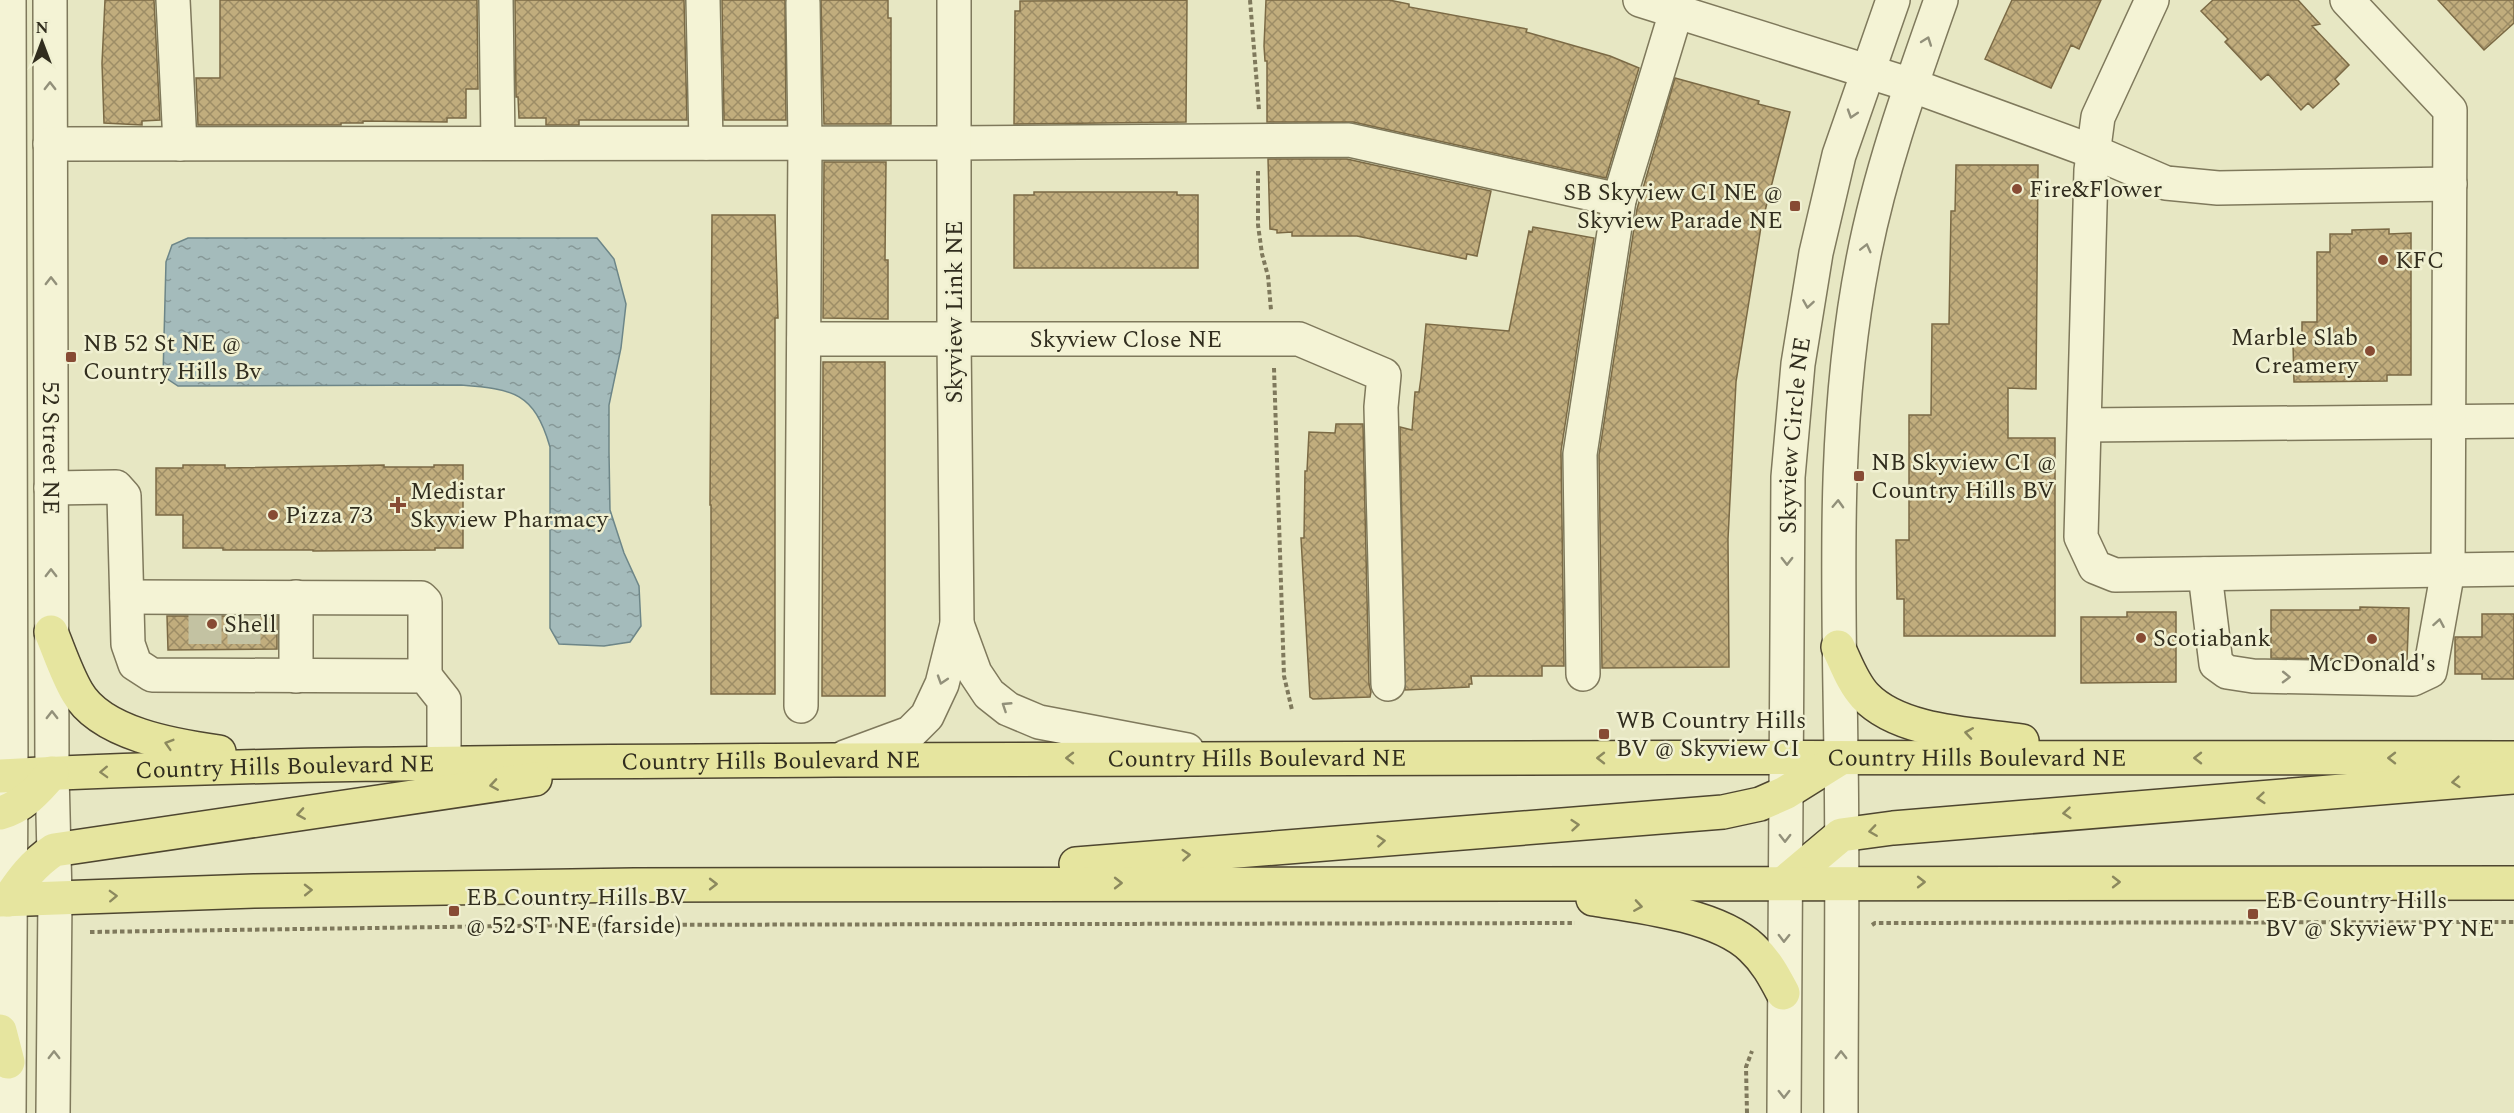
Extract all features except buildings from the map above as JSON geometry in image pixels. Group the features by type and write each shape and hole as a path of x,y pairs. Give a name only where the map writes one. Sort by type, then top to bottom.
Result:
{"main road":[{"path":"51,632 78,694 99,715 118,727 176,747 310,765"},
{"path":"1838,647 1854,681 1864,696 1901,720 1923,726 2131,758"},
{"path":"835,884 1723,812 1760,804 1785,793 1841,758"},
{"name":"Country Hills Boulevard NE","path":"6,776 310,765 656,760 2514,758"},
{"path":"4,900 31,868 54,850 656,760"},
{"path":"5,812 30,797 52,773"},
{"path":"1785,882 1841,835 1905,827 2514,777"},
{"path":"1497,883 1661,909 1711,924 1750,945 1769,966 1783,993"},
{"path":"4,900 254,891 835,884 2514,883"}],"street":[{"name":"52 Street NE","path":"9,0 4,900 4,1047 9,1113"},
{"name":"52 Street NE","path":"50,0 51,632 55,897 53,1113"},
{"path":"173,0 180,144"},
{"path":"496,0 498,143"},
{"path":"703,0 706,143"},
{"name":"Skyview Link NE","path":"835,760 891,742 910,733 927,716 942,684 957,624 954,0"},
{"path":"1640,0 1911,86 2094,152 2166,183 2218,188 2450,184"},
{"name":"Skyview Circle NE","path":"1784,1113 1788,477 1798,364 1818,242 1839,155 1866,71 1893,0"},
{"name":"Skyview Circle NE","path":"1841,1113 1841,758 1837,527 1841,433 1848,361 1863,259 1887,164 1941,0"},
{"path":"2152,0 2098,117 2091,170 2081,537 2095,567 2115,574 2514,569"},
{"path":"2215,573 2233,656 2253,676 2413,679 2430,671 2448,570 2450,110 2347,0"},
{"path":"801,706 805,143 803,3"},
{"path":"1583,674 1580,454 1619,200 1676,12"},
{"path":"50,144 1350,140 1619,200"},
{"name":"Skyview Close NE","path":"804,339 1286,339"},
{"path":"1286,339 1384,375 1381,407 1388,684"},
{"path":"2085,425 2514,421"},
{"path":"51,488 116,487 124,496 128,644 135,664 152,675 205,662 244,662 296,676 425,676"},
{"path":"127,597 205,604 244,604 296,597 420,598 425,602 425,676 444,700 444,763"},
{"path":"296,597 296,676"},
{"name":"Skyview Link NE","path":"957,624 975,674 989,694 1008,709 1039,722 1225,758"}],"path":[{"path":"1286,339 1284,676 1292,710"},
{"path":"1841,926 1865,929 1875,923 2514,922"},
{"path":"90,932 582,925 1585,923"},
{"path":"1747,1113 1746,1067 1755,1044"}],"water":[{"path":"188,238 597,238 614,259 626,304 621,348 609,405 609,452 610,510 624,553 639,586 641,626 630,642 604,646 559,644 550,628 550,447 537,415 529,404 519,397 495,389 461,385 178,386 163,376 166,262 172,245"}],"tunnel":[{"path":"205,611 205,649"},
{"path":"244,611 244,649"}],"place":[{"name":"Fire&Flower","path":"2017,189"},
{"name":"SB Skyview CI NE @ Skyview Parade NE","path":"1795,206"},
{"name":"KFC","path":"2383,260"},
{"name":"Marble Slab Creamery","path":"2370,351"},
{"name":"NB 52 St NE @ Country Hills Bv","path":"71,357"},
{"name":"NB Skyview CI @ Country Hills BV","path":"1859,476"},
{"name":"Medistar Skyview Pharmacy","path":"398,505"},
{"name":"Pizza 73","path":"273,515"},
{"name":"Shell","path":"212,624"},
{"name":"Scotiabank","path":"2141,638"},
{"name":"McDonald's","path":"2372,639"},
{"name":"WB Country Hills BV @ Skyview CI","path":"1604,734"},
{"name":"EB Country Hills BV @ 52 ST NE (farside)","path":"454,911"},
{"name":"EB Country Hills BV @ Skyview PY NE","path":"2253,914"}]}
